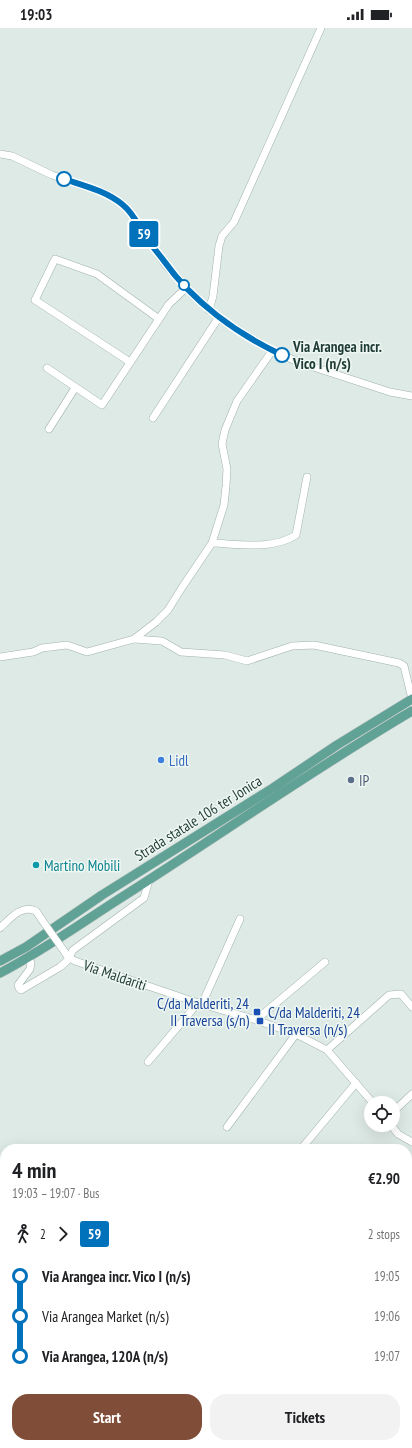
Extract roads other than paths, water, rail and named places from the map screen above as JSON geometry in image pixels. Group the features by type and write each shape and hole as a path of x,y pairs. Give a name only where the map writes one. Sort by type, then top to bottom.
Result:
{"main road":[{"name":"Strada statale 106 ter Jonica","path":"0,961 26,947 102,895 412,699"},
{"name":"Strada statale 106 ter Jonica","path":"0,972 27,957 149,880 366,739 412,711"}],"street":[{"path":"210,310 219,246 222,236 234,222 321,28"},
{"path":"0,154 12,156 52,175 103,192 123,205 132,215 165,264 186,288 219,318 272,350 301,363 390,392 412,396"},
{"path":"130,362 35,300 55,259 97,274 159,318"},
{"path":"47,368 102,405 169,304 186,288"},
{"path":"153,418 219,318"},
{"path":"134,639 156,622 168,610 212,543 224,505 227,469 222,444 225,430 237,400 272,350"},
{"path":"49,429 76,388"},
{"path":"212,543 268,545 289,540 296,535 307,477"},
{"path":"0,657 33,652 42,648 67,645 87,652 134,639 162,641 181,652 218,654 247,661 292,646 314,645 399,663 404,666 412,699"},
{"path":"66,954 144,898 149,880"},
{"path":"0,928 21,910 26,908 36,911 66,954 67,962 22,990 18,985 30,969 31,963 27,957"},
{"path":"148,1062 200,1003 240,919"},
{"name":"Via Maldariti","path":"66,954 200,1003 296,1034 327,1050 367,1096"},
{"path":"256,1020 325,962"},
{"path":"327,1050 389,995 400,994 412,1007"},
{"path":"227,1127 296,1034"},
{"path":"305,1144 356,1083"},
{"path":"400,1105 412,1094"},
{"path":"396,1132 412,1142"}],"place":[{"name":"Via Arangea incr. Vico I (n/s)","path":"282,355"},
{"name":"Lidl","path":"161,760"},
{"name":"IP","path":"351,780"},
{"name":"Martino Mobili","path":"36,865"},
{"name":"C/da Malderiti, 24 II Traversa (s/n)","path":"257,1012"},
{"name":"C/da Malderiti, 24 II Traversa (n/s)","path":"260,1021"}]}
